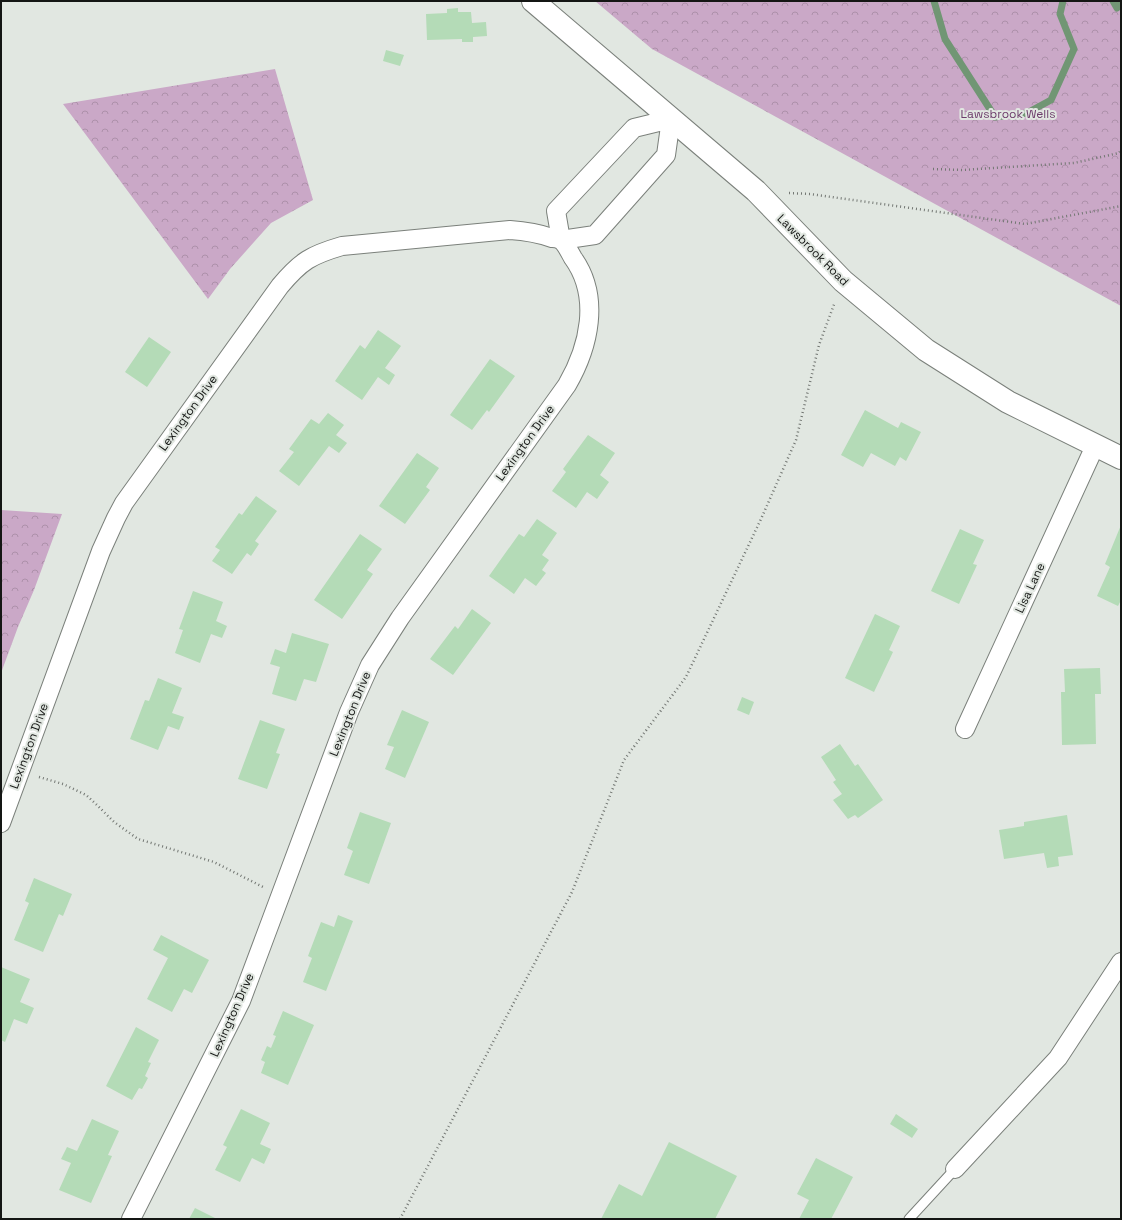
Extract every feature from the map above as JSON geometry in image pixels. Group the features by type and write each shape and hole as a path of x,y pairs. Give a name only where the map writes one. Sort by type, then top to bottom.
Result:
{"street":[{"name":"Lawsbrook Road","path":"533,1 756,191 843,281 926,350 1008,402 1121,458"},
{"name":"Lexington Drive","path":"1,823 101,551 116,518 141,479 280,286 290,275 300,265 309,259 320,253 342,246 510,230 535,232 561,240 595,235 666,155 671,119 634,128 556,211 561,240 582,272 590,297 586,339 575,370 566,386 400,618 370,665 349,712 234,1016 131,1219"},
{"name":"Lisa Lane","path":"966,729 1095,446"},
{"path":"955,1169 1058,1058 1121,962"}],"lane":[{"path":"909,1219 955,1169"}],"path":[{"path":"933,169 963,170 1074,163 1119,153 1121,150"},
{"path":"756,191 810,194 1025,224 1121,206"},
{"path":"400,1219 572,892 624,760 686,677 761,519 796,440 819,345 843,281"},
{"path":"37,776 63,784 86,795 114,822 138,839 214,862 281,895"}],"green space":[{"name":"Lawsbrook Wells","path":"595,1 1121,1 1121,306 652,49"},
{"path":"275,69 313,200 271,223 230,269 208,299 63,104"},
{"path":"1,510 62,514 1,673"}],"building":[{"path":"458,8 458,12 471,12 472,23 486,22 487,36 473,37 473,42 462,42 462,39 427,40 426,14 447,13 447,9"},
{"path":"386,50 404,55 400,66 383,61"},
{"path":"378,330 401,346 385,368 395,375 389,385 378,377 362,400 335,381 360,345 365,349"},
{"path":"149,337 171,352 147,387 125,372"},
{"path":"490,359 515,376 489,412 487,410 472,430 450,415"},
{"path":"865,410 898,428 901,422 921,432 906,461 900,457 895,466 871,453 863,467 841,455"},
{"path":"328,413 344,425 336,435 347,443 339,453 329,446 299,486 279,471 294,452 289,449 311,419 319,424"},
{"path":"588,435 615,453 600,475 609,482 597,499 587,492 576,508 552,491 566,472 563,469"},
{"path":"417,453 439,468 426,487 430,490 405,524 379,506"},
{"path":"256,496 277,511 255,541 259,544 251,556 247,553 232,574 212,561 220,550 215,547 239,513 242,515"},
{"path":"537,519 557,533 542,555 549,560 542,570 546,573 536,586 525,578 514,594 489,576 519,534 524,537"},
{"path":"1121,525 1121,600 1118,606 1097,596 1110,567 1105,564"},
{"path":"960,529 984,540 973,564 977,565 959,604 931,591"},
{"path":"360,534 382,549 367,570 373,574 342,619 314,600"},
{"path":"193,591 223,602 216,621 227,626 222,638 211,634 200,663 175,653 183,630 179,629"},
{"path":"472,609 491,623 453,675 430,659 455,626 458,629"},
{"path":"875,614 900,626 889,650 893,652 874,692 845,678"},
{"path":"292,633 329,644 316,682 304,679 296,701 272,694 280,667 270,664 275,649 286,653"},
{"path":"1100,668 1101,694 1095,694 1096,744 1062,745 1061,692 1065,692 1064,669"},
{"path":"158,678 182,688 172,713 184,717 179,730 168,726 158,750 130,739 145,700 149,701"},
{"path":"742,697 754,702 749,715 737,710"},
{"path":"402,710 429,722 405,778 385,769 394,747 387,745"},
{"path":"260,720 285,729 276,753 280,754 267,789 238,779"},
{"path":"840,744 855,766 858,764 883,800 858,818 855,815 848,819 833,800 842,794 833,782 836,780 821,757"},
{"path":"360,812 391,823 369,884 344,875 353,851 347,848"},
{"path":"1067,815 1073,855 1058,857 1059,866 1047,868 1044,853 1004,859 999,830 1024,826 1024,822"},
{"path":"34,878 72,894 63,916 59,914 43,952 14,940 29,903 25,901"},
{"path":"338,915 353,921 326,991 303,982 312,958 308,956 321,922 334,927"},
{"path":"161,935 209,960 192,993 184,989 172,1012 147,999 168,958 153,950"},
{"path":"1,967 30,979 20,1002 34,1008 27,1024 14,1019 5,1042 1,1040"},
{"path":"283,1011 314,1025 288,1085 261,1073 265,1062 261,1060 267,1046 271,1048 276,1036 273,1035"},
{"path":"136,1027 159,1040 148,1062 151,1063 145,1076 148,1078 142,1089 139,1088 132,1100 106,1086"},
{"path":"241,1109 270,1123 260,1144 271,1149 264,1164 252,1158 240,1182 215,1170 227,1147 223,1145"},
{"path":"896,1114 918,1129 912,1138 890,1124"},
{"path":"92,1119 119,1131 108,1155 112,1156 91,1203 59,1190 71,1163 61,1159 67,1147 77,1151"},
{"path":"669,1142 737,1176 715,1219 601,1219 619,1184 642,1196"},
{"path":"816,1158 853,1177 831,1219 799,1219 809,1200 797,1194"},
{"path":"195,1208 217,1219 189,1219"}],"waterway":[{"path":"934,1 945,39 995,117 1027,113 1051,100 1074,49 1060,14 1063,1"},
{"path":"1113,1 1117,8 1121,1"}]}
